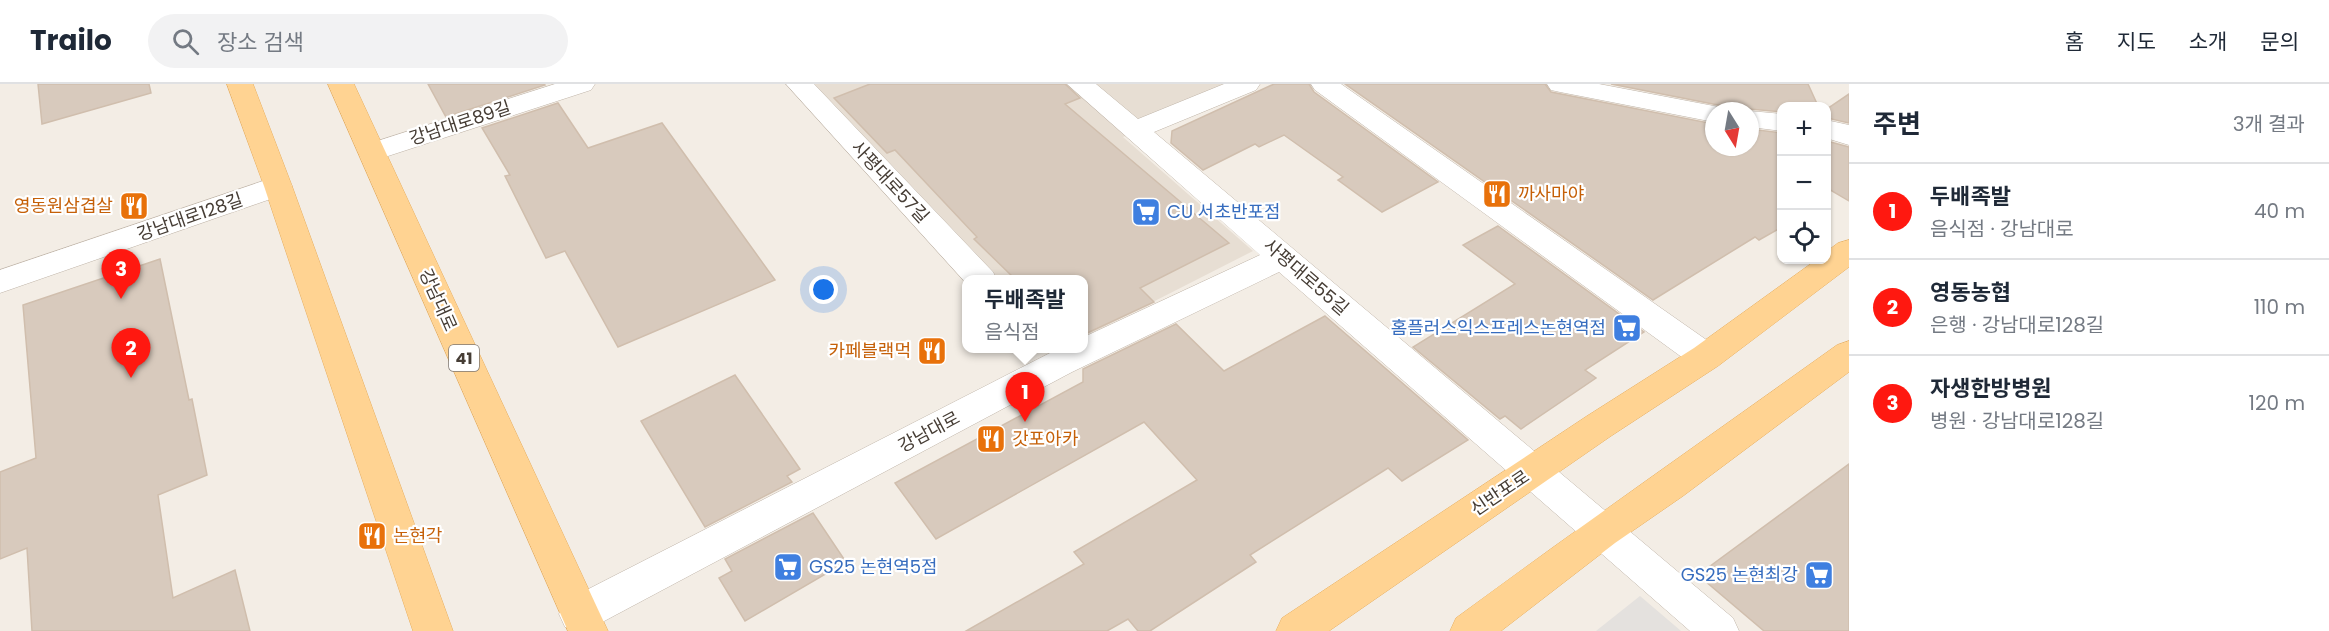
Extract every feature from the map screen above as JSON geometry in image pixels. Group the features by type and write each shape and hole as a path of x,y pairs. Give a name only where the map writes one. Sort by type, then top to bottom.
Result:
{"main road":[{"path":"240,84 279,186 433,631"},
{"name":"강남대로","path":"340,84 583,623"},
{"name":"신반포로","path":"1296,631 1706,357 1849,251"},
{"path":"1470,631 1602,531 1844,364"}],"street":[{"name":"강남대로89길","path":"372,152 582,84"},
{"name":"사평대로57길","path":"799,84 978,275"},
{"name":"사평대로55길","path":"1080,84 1719,631"},
{"path":"1135,130 1247,84"},
{"path":"1324,84 1706,357"},
{"path":"1560,84 1705,113"},
{"path":"1759,120 1777,122"},
{"path":"1831,129 1838,130 1849,136"},
{"name":"강남대로128길","path":"0,282 279,186"},
{"name":"강남대로","path":"1088,341 1282,257"},
{"name":"강남대로","path":"583,623 1053,356"}],"shaded area":[{"path":"808,84 1250,84 1123,137 1253,251 1088,335 1088,275 994,275"},
{"path":"1640,596 1681,631 1596,631"}],"building":[{"path":"38,84 149,84 151,93 42,124"},
{"path":"428,84 544,84 545,85 446,117"},
{"path":"870,84 1065,84 1080,98 1065,104 1229,243 1140,288 1154,302 1088,333 1088,275 1011,275 974,239 977,237 895,150 887,153 834,98"},
{"path":"1274,84 1309,84 1314,92 1438,182 1382,212 1338,180 1343,177 1284,135 1259,147 1255,144 1203,170 1171,143 1172,131"},
{"path":"1345,84 1545,84 1551,92 1705,122 1705,156 1759,156 1759,130 1777,132 1777,230 1759,240 1755,237 1653,300"},
{"path":"1611,84 1808,84 1816,102 1777,102 1777,112 1759,110 1759,102 1705,102"},
{"path":"1849,94 1849,123 1831,119 1831,106"},
{"path":"558,103 588,148 662,123 775,280 618,347 565,251 546,258 505,176 510,175 482,128"},
{"path":"1831,142 1849,147 1849,201 1831,190"},
{"path":"1498,226 1644,332 1585,370 1596,378 1521,429 1505,416 1500,419 1413,347 1515,284 1463,245"},
{"path":"160,259 207,475 158,495 173,598 235,570 250,631 32,631 27,548 0,559 0,472 36,458 23,305"},
{"path":"1325,316 1468,440 1402,481 1388,468 1250,555 1256,562 1150,631 1138,631 1128,619 1107,631 966,631 1084,564 1074,552 1197,480 1144,422 936,539 895,483 1083,382 1083,369 1176,324 1224,371"},
{"path":"735,375 800,469 787,476 792,482 705,527 641,421"},
{"path":"1849,464 1849,631 1764,631 1698,575"},
{"path":"813,513 846,562 745,621 719,578 732,571 725,559"}],"place":[{"name":"까사마야","path":"1497,194"},
{"name":"영동원삼겹살","path":"134,206"},
{"name":"CU 서초반포점","path":"1146,212"},
{"name":"자생한방병원","path":"121,299"},
{"name":"홈플러스익스프레스논현역점","path":"1627,328"},
{"name":"카페블랙먹","path":"932,351"},
{"name":"영동농협","path":"131,378"},
{"name":"두배족발","path":"1025,422"},
{"name":"갓포아카","path":"991,439"},
{"name":"논현각","path":"372,536"},
{"name":"GS25 논현역5점","path":"788,567"},
{"name":"GS25 논현최강","path":"1819,575"}]}
